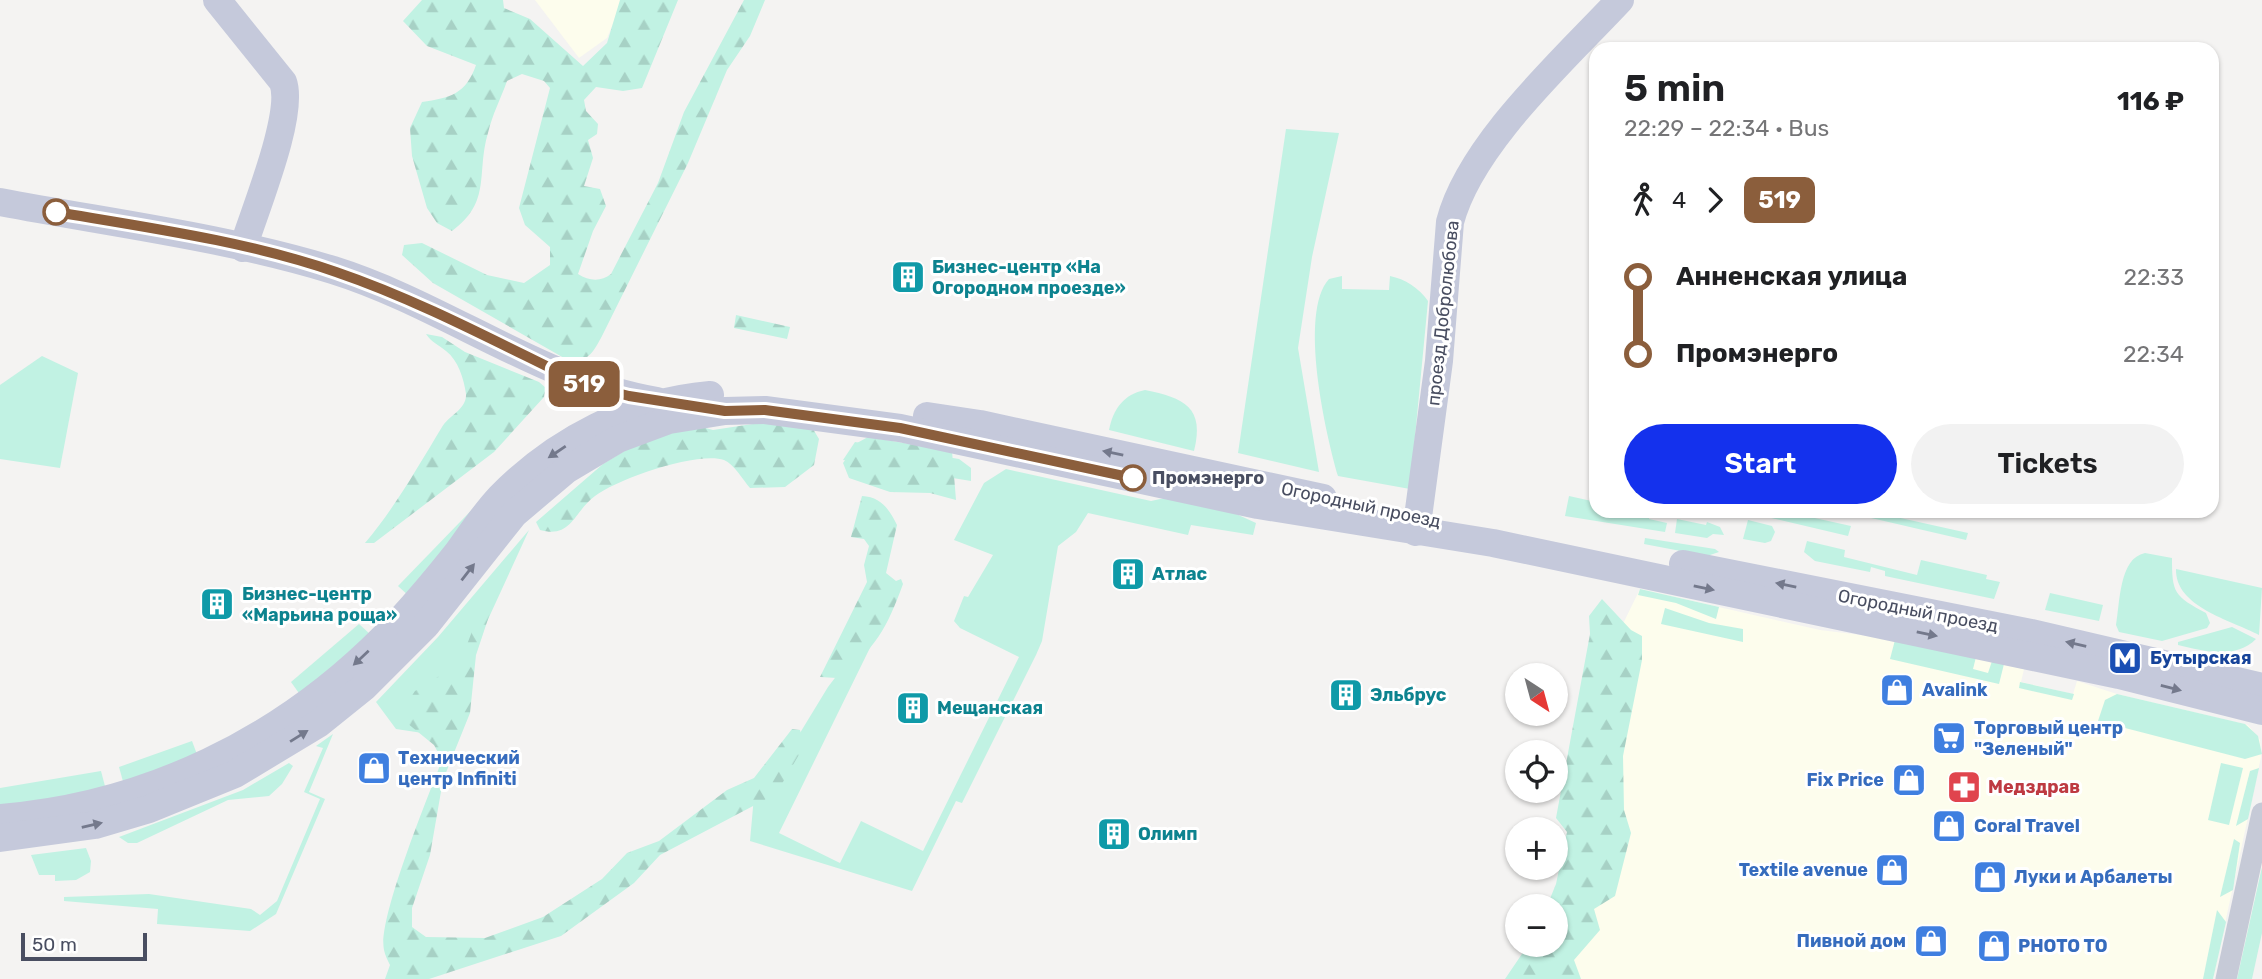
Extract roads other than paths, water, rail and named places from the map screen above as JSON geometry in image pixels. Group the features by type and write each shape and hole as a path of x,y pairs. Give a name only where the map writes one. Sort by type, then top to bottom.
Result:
{"main road":[{"path":"217,0 283,82 286,92 284,120 243,248"},
{"name":"проезд Добролюбова","path":"1417,525 1439,361 1450,222 1456,200 1483,154 1620,0"},
{"path":"0,202 243,248 333,270 388,291 587,385 725,411"},
{"path":"587,385 604,407 597,434"},
{"name":"Огородный проезд","path":"417,618 514,514 557,477 597,434 662,401 724,394 766,394 980,424 1493,543 2119,675 2262,711"},
{"name":"Огородный проезд","path":"597,434 725,411 765,410 900,428 1258,505 1417,525 1726,572 2031,634 2262,687"},
{"path":"0,818 47,814 119,797 225,755 278,725 417,618"},
{"path":"0,838 94,825 149,809 235,774 329,716 364,687 417,618"}],"street":[{"path":"2226,979 2262,813"}],"place":[{"name":"Бизнес-центр «На Огородном проезде»","path":"908,277"},
{"name":"Промэнерго","path":"1133,478"},
{"name":"Атлас","path":"1128,574"},
{"name":"Бизнес-центр «Марьина роща»","path":"217,604"},
{"name":"Бутырская","path":"2125,658"},
{"name":"Avalink","path":"1897,690"},
{"name":"Эльбрус","path":"1346,695"},
{"name":"Мещанская","path":"913,708"},
{"name":"Торговый центр \"Зеленый\"","path":"1949,738"},
{"name":"Технический центр Infiniti","path":"374,768"},
{"name":"Fix Price","path":"1909,780"},
{"name":"Медздрав","path":"1964,787"},
{"name":"Coral Travel","path":"1949,826"},
{"name":"Олимп","path":"1114,834"},
{"name":"Textile avenue","path":"1892,870"},
{"name":"Луки и Арбалеты","path":"1990,877"},
{"name":"Пивной дом","path":"1931,941"},
{"name":"PHOTO TO","path":"1994,946"}]}
